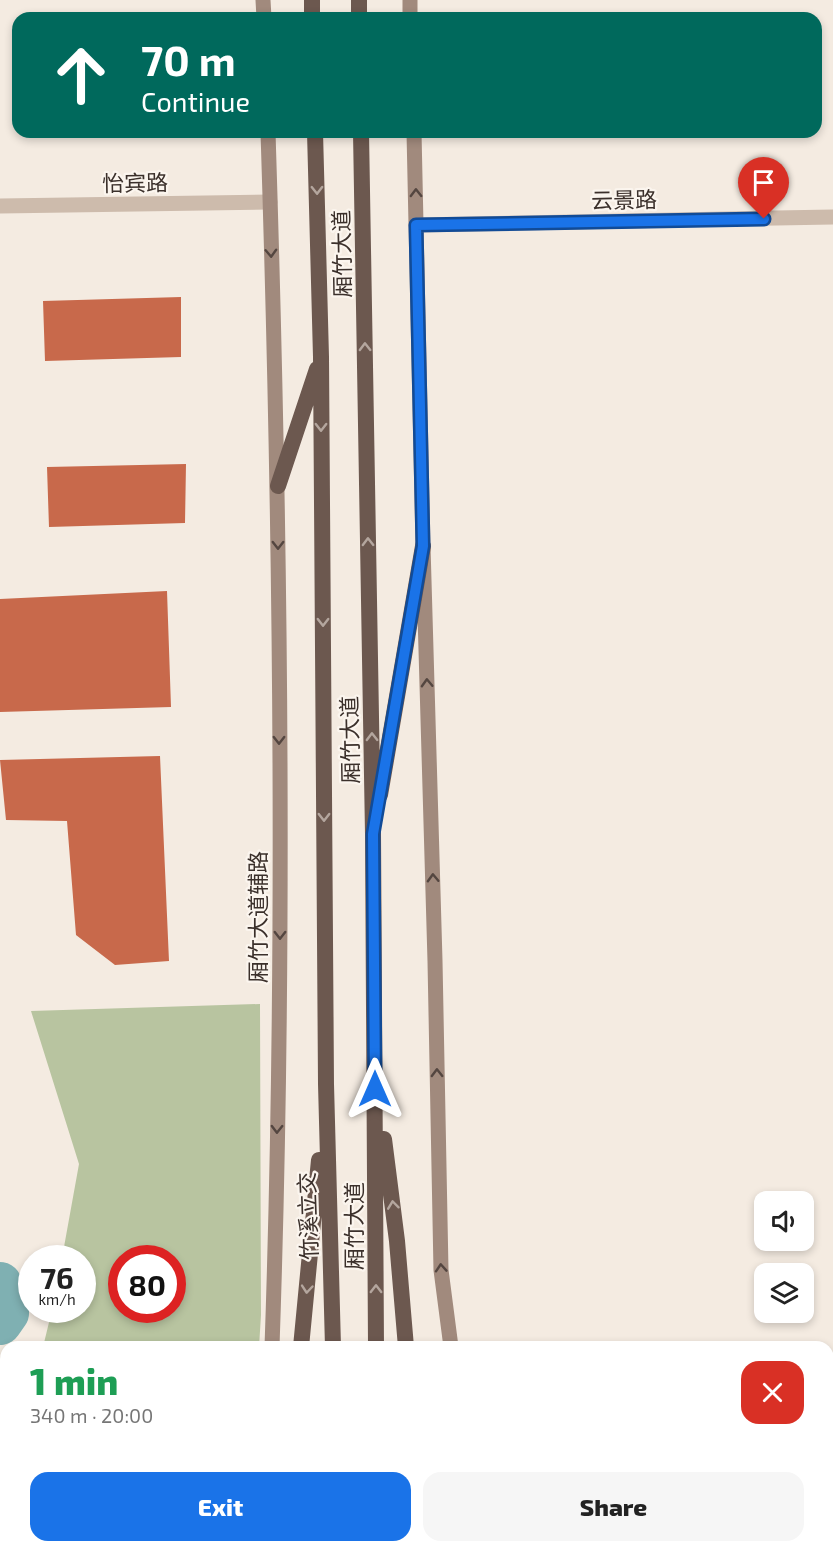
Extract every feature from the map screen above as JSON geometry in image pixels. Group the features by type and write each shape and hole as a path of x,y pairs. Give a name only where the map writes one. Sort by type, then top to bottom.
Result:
{"highway":[{"name":"厢竹大道","path":"315,138 321,357 326,1084"},
{"name":"厢竹大道","path":"361,138 373,834 376,1341"},
{"path":"278,486 321,357"},
{"path":"373,834 423,546"},
{"path":"375,1066 397,1241 405,1341"},
{"path":"302,1341 326,1084"},
{"name":"竹溪立交","path":"326,1084 333,1341"}],"main road":[{"name":"厢竹大道辅路","path":"268,138 278,486 281,959 272,1341"},
{"path":"414,138 423,546 436,973 441,1270 450,1341"}],"street":[{"name":"怡宾路","path":"0,206 270,202"},
{"name":"云景路","path":"416,225 833,217"}],"green space":[{"path":"260,1004 259,1341 44,1341 49,1323 96,1323 96,1245 64,1245 79,1164 31,1011"}],"building":[{"path":"181,297 181,357 45,361 43,301"},
{"path":"186,464 185,523 49,527 47,467"},
{"path":"167,591 171,707 0,712 0,599"},
{"path":"160,756 169,961 115,965 76,935 67,821 6,820 0,760"}],"waterway":[{"path":"0,1284 7,1313 0,1323"}],"route":[{"path":"375,1089 373,834 423,546 416,225 764,219"}]}
